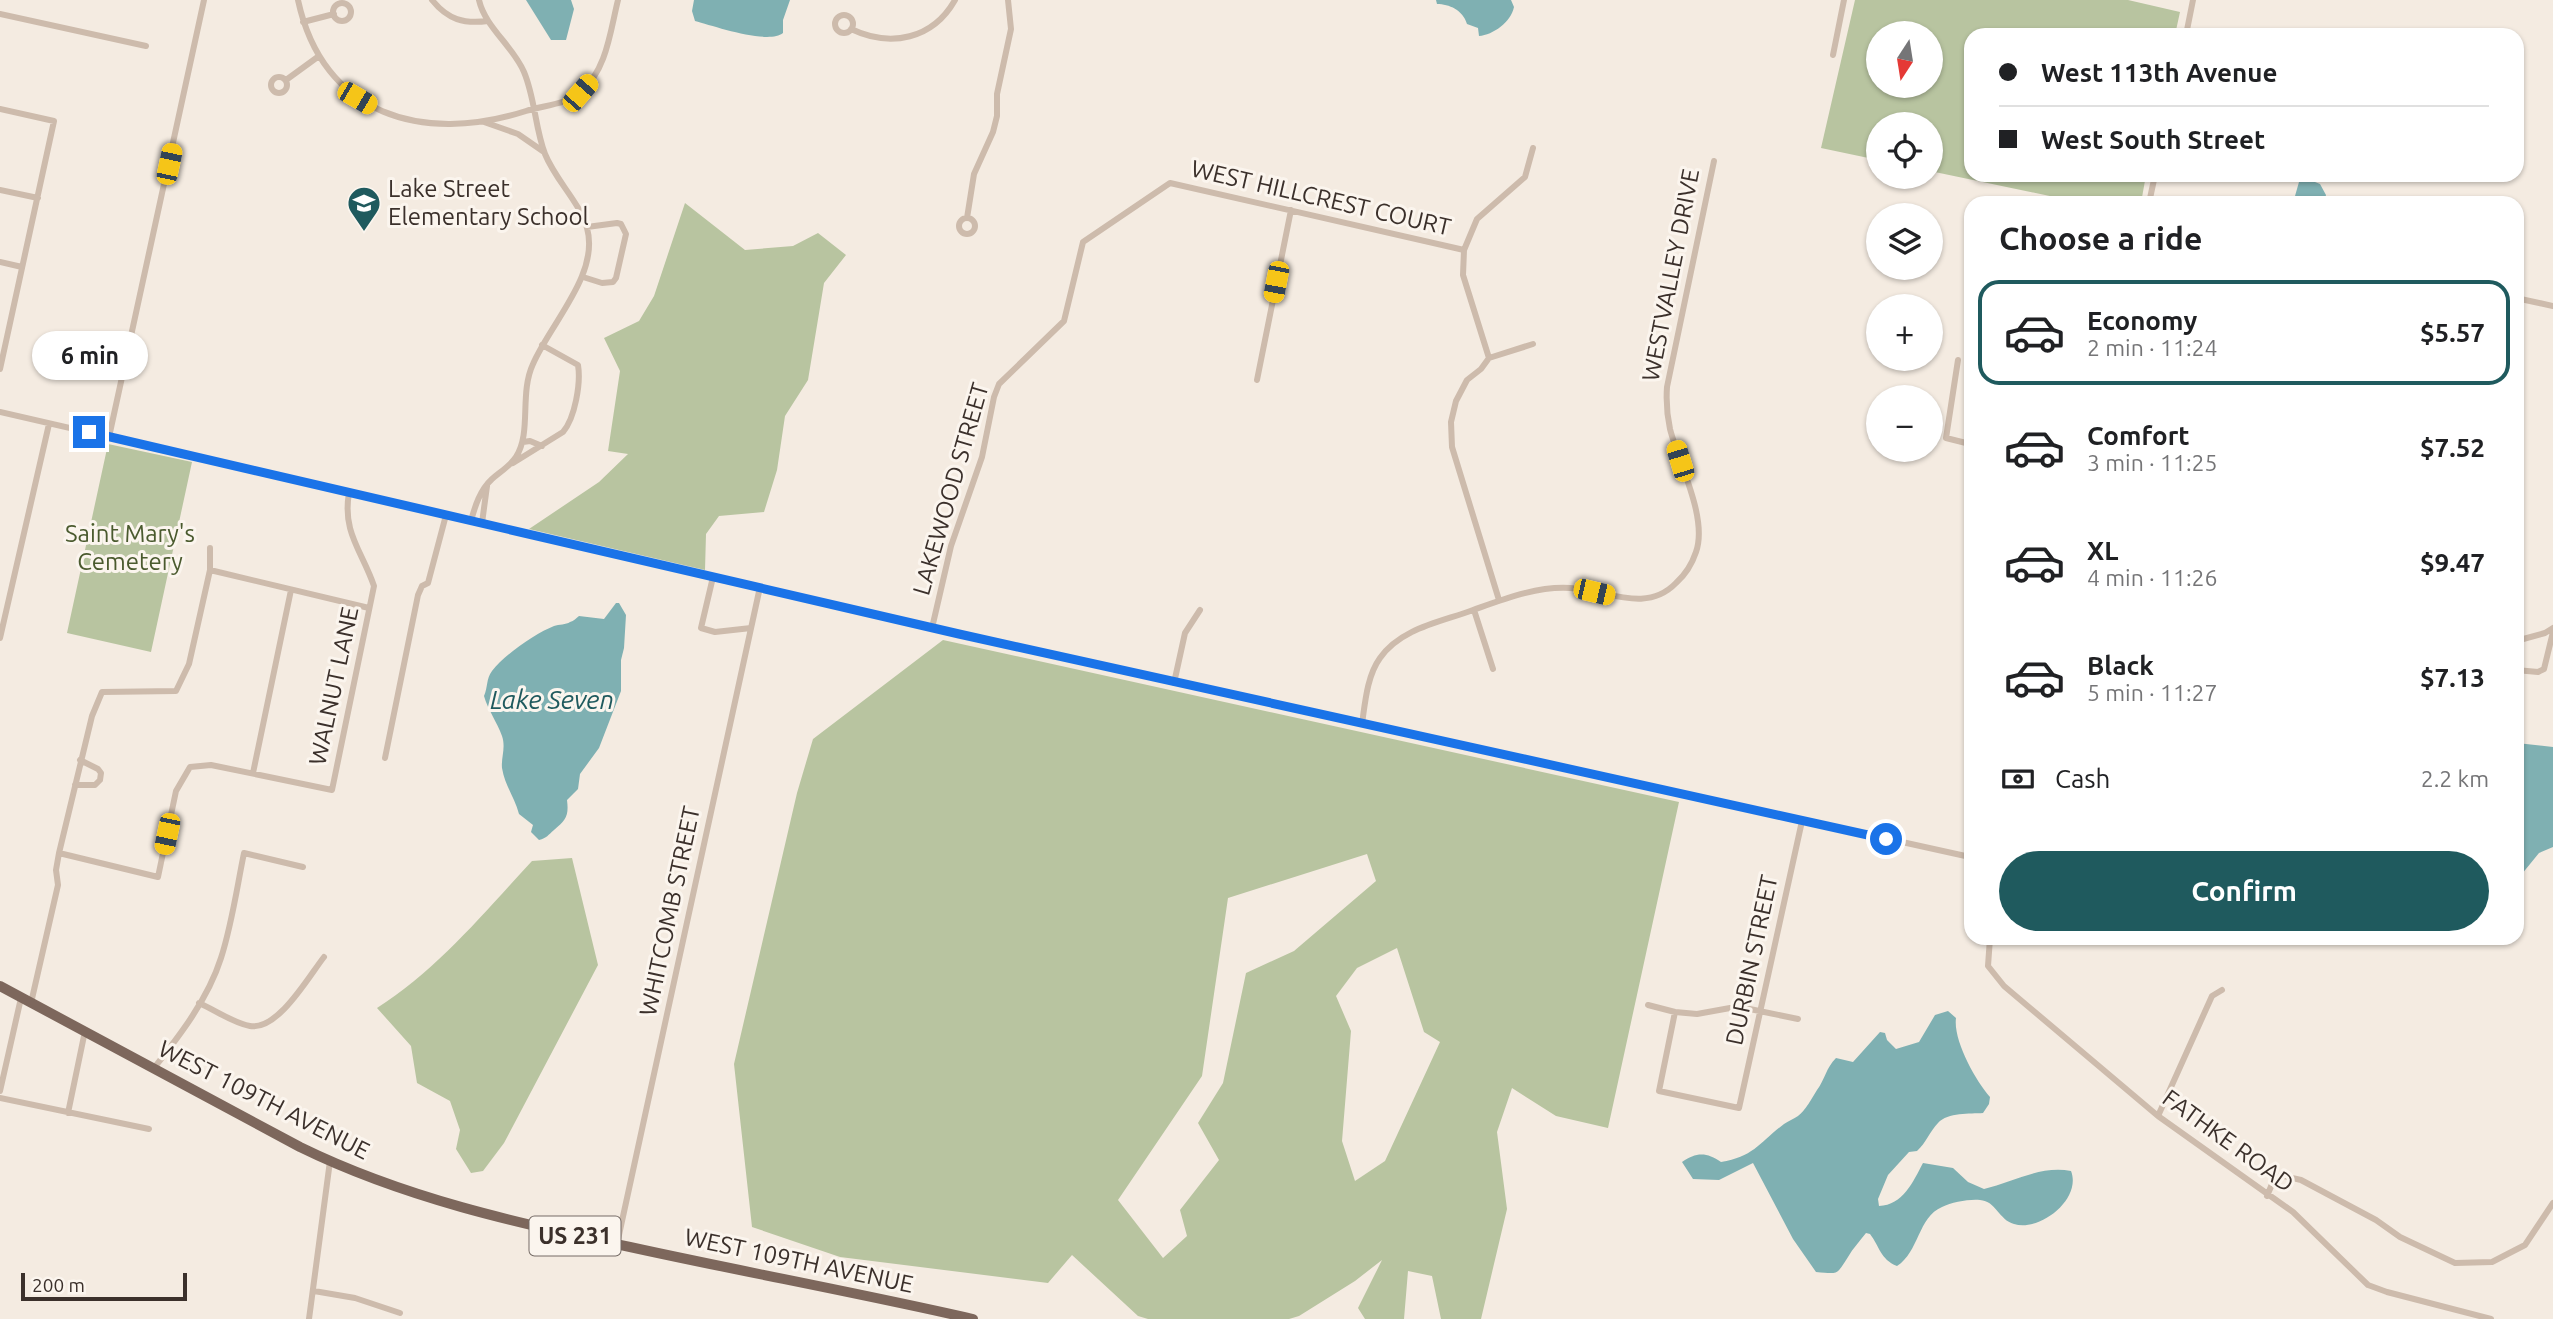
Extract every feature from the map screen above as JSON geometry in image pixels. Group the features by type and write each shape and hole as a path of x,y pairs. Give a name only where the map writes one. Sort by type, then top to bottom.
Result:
{"main road":[{"name":"WEST 109TH AVENUE","path":"0,986 330,1161 461,1208 942,1316 972,1319"}],"street":[{"path":"109,437 204,0"},
{"path":"298,0 303,22 319,57 340,83 357,98 379,110 407,121 433,125 504,118 535,108 556,105 580,93 598,72 618,0"},
{"path":"432,0 454,18 470,23 488,21"},
{"path":"471,521 474,508 488,484 516,457 523,442 524,391 532,365 583,277 589,251 587,227 572,196 555,174 544,152 524,72 504,39 488,21 479,0"},
{"path":"851,29 884,40 917,35 933,27 956,0"},
{"path":"967,218 974,174 993,132 997,116 997,94 1011,29 1008,0"},
{"path":"1833,55 1844,0"},
{"path":"2187,28 2193,0"},
{"path":"0,14 146,46"},
{"path":"303,22 334,14"},
{"path":"286,80 319,57"},
{"path":"0,109 54,121 0,369"},
{"path":"482,121 518,134 544,152"},
{"path":"1489,358 1464,275 1464,250 1477,219 1525,177 1532,148"},
{"name":"WESTVALLEY DRIVE","path":"1362,724 1368,685 1379,658 1399,639 1423,626 1499,600 1548,589 1571,588 1625,599 1658,596 1670,589 1685,574 1696,553 1700,534 1670,428 1666,404 1668,376 1714,161"},
{"name":"WEST HILLCREST COURT","path":"1170,183 1464,250"},
{"name":"LAKEWOOD STREET","path":"932,628 951,546 982,457 999,384 1065,321 1083,242 1170,183"},
{"path":"0,190 38,198"},
{"path":"1257,380 1291,209"},
{"path":"583,277 602,283 613,282 626,234 621,224 617,223 587,227"},
{"path":"0,262 22,267"},
{"path":"2524,300 2553,306"},
{"path":"0,333 8,335"},
{"path":"1499,600 1452,447 1451,422 1455,401 1467,380 1481,369 1489,358 1533,344"},
{"path":"505,468 568,427 579,373 578,365 542,345"},
{"path":"1958,360 1946,438 1964,442"},
{"path":"0,412 1174,683 1964,856"},
{"path":"0,638 49,424"},
{"path":"523,442 542,446"},
{"path":"482,523 488,484"},
{"name":"WALNUT LANE","path":"59,853 158,877 176,791 190,767 211,765 332,790 374,586 351,533 346,513 349,493"},
{"path":"385,758 418,595 422,586 428,583 446,515"},
{"path":"0,1091 58,886 56,870 59,853 92,716 102,692 176,691 189,664 210,570 210,548"},
{"path":"210,570 369,608"},
{"path":"713,576 701,628 715,632 751,628"},
{"name":"WHITCOMB STREET","path":"617,1244 760,587"},
{"path":"253,773 291,590"},
{"path":"1174,683 1185,633 1200,610"},
{"path":"1474,610 1493,669"},
{"path":"2524,639 2553,630"},
{"path":"2524,671 2538,672 2544,668 2553,630"},
{"path":"75,785 95,785 100,780 101,773 98,769 80,760"},
{"name":"DURBIN STREET","path":"1675,1012 1659,1091 1739,1108 1802,821"},
{"path":"154,1068 186,1027 221,958 244,853 303,867"},
{"name":"FATHKE ROAD","path":"1990,945 1988,966 2004,986 2158,1116 2293,1212 2368,1284 2386,1292 2491,1319"},
{"path":"199,1003 247,1026 265,1025 277,1017 324,957"},
{"path":"2158,1116 2212,996 2222,990"},
{"path":"1648,1005 1697,1014 1730,1008 1798,1019"},
{"path":"68,1113 85,1031"},
{"path":"0,1098 149,1129"},
{"path":"309,1319 330,1161"},
{"path":"2267,1196 2274,1177 2301,1180 2376,1220 2400,1237 2455,1263 2492,1262 2525,1245 2553,1203"},
{"path":"314,1292 355,1298 400,1313"}],"green space":[{"path":"1855,0 2128,0 2180,12 2177,28 1964,28 1964,178 1943,174 1943,112 1866,112 1866,157 1821,148"},
{"path":"1983,182 2145,182 2142,196 2050,196"},
{"path":"685,203 745,250 793,246 818,233 846,255 824,283 808,380 785,416 777,470 764,512 719,516 706,534 705,570 529,529 599,482 628,454 608,451 620,371 604,338 639,321 654,296"},
{"name":"Saint Mary's Cemetery","path":"108,444 192,462 151,652 67,633"},
{"path":"943,640 1679,802 1608,1128 1556,1116 1512,1088 1497,1132 1507,1209 1481,1319 1441,1319 1432,1276 1408,1271 1404,1319 1365,1319 1358,1308 1382,1260 1355,1281 1299,1316 1289,1319 1148,1319 1138,1316 1072,1255 1048,1283 840,1257 752,1227 734,1064 797,793 813,739","holes":["1367,854 1376,881 1294,951 1246,973 1223,1083 1198,1123 1219,1160 1180,1210 1187,1236 1163,1258 1118,1200 1202,1076 1228,898","1397,948 1424,1032 1440,1042 1385,1161 1355,1181 1342,1141 1351,1031 1336,996 1357,968"]},
{"path":"572,858 598,965 504,1143 483,1171 471,1173 456,1149 460,1130 450,1101 417,1083 411,1046 377,1008 440,959 532,861"}],"water":[{"path":"526,0 571,0 574,9 566,40 551,40"},
{"path":"694,0 790,0 783,20 783,33 766,37 695,21 692,11"},
{"path":"1436,0 1511,0 1514,7 1501,27 1479,36 1478,28 1467,24 1459,12 1446,5 1437,4"},
{"path":"2299,182 2320,184 2326,195 2326,196 2295,196"},
{"name":"Lake Seven","path":"616,603 619,603 626,615 621,691 599,748 580,774 578,789 567,800 566,817 547,836 539,840 531,832 533,825 519,814 503,774 503,740 484,696 489,677 504,658 538,634 579,616 604,619"},
{"path":"2524,744 2553,747 2553,847 2539,853 2524,871"},
{"path":"1948,1011 1956,1018 1961,1048 1978,1081 1990,1097 1989,1104 1983,1113 1953,1115 1942,1119 1920,1148 1909,1152 1888,1175 1878,1199 1879,1206 1895,1202 1901,1197 1923,1163 1953,1168 1968,1182 1984,1189 2038,1172 2071,1171 2073,1182 2065,1202 2046,1218 2035,1223 2014,1224 1985,1201 1956,1202 1942,1207 1928,1218 1910,1252 1897,1266 1887,1260 1870,1234 1866,1233 1839,1270 1834,1273 1816,1272 1793,1239 1753,1163 1719,1180 1693,1179 1682,1162 1702,1154 1721,1162 1749,1153 1803,1111 1836,1058 1853,1062 1880,1032 1885,1033 1887,1040 1896,1049 1919,1042 1935,1015"}],"place":[{"name":"Lake Street Elementary School","path":"364,233"}],"route":[{"path":"89,432 1174,683 1886,839"}]}
